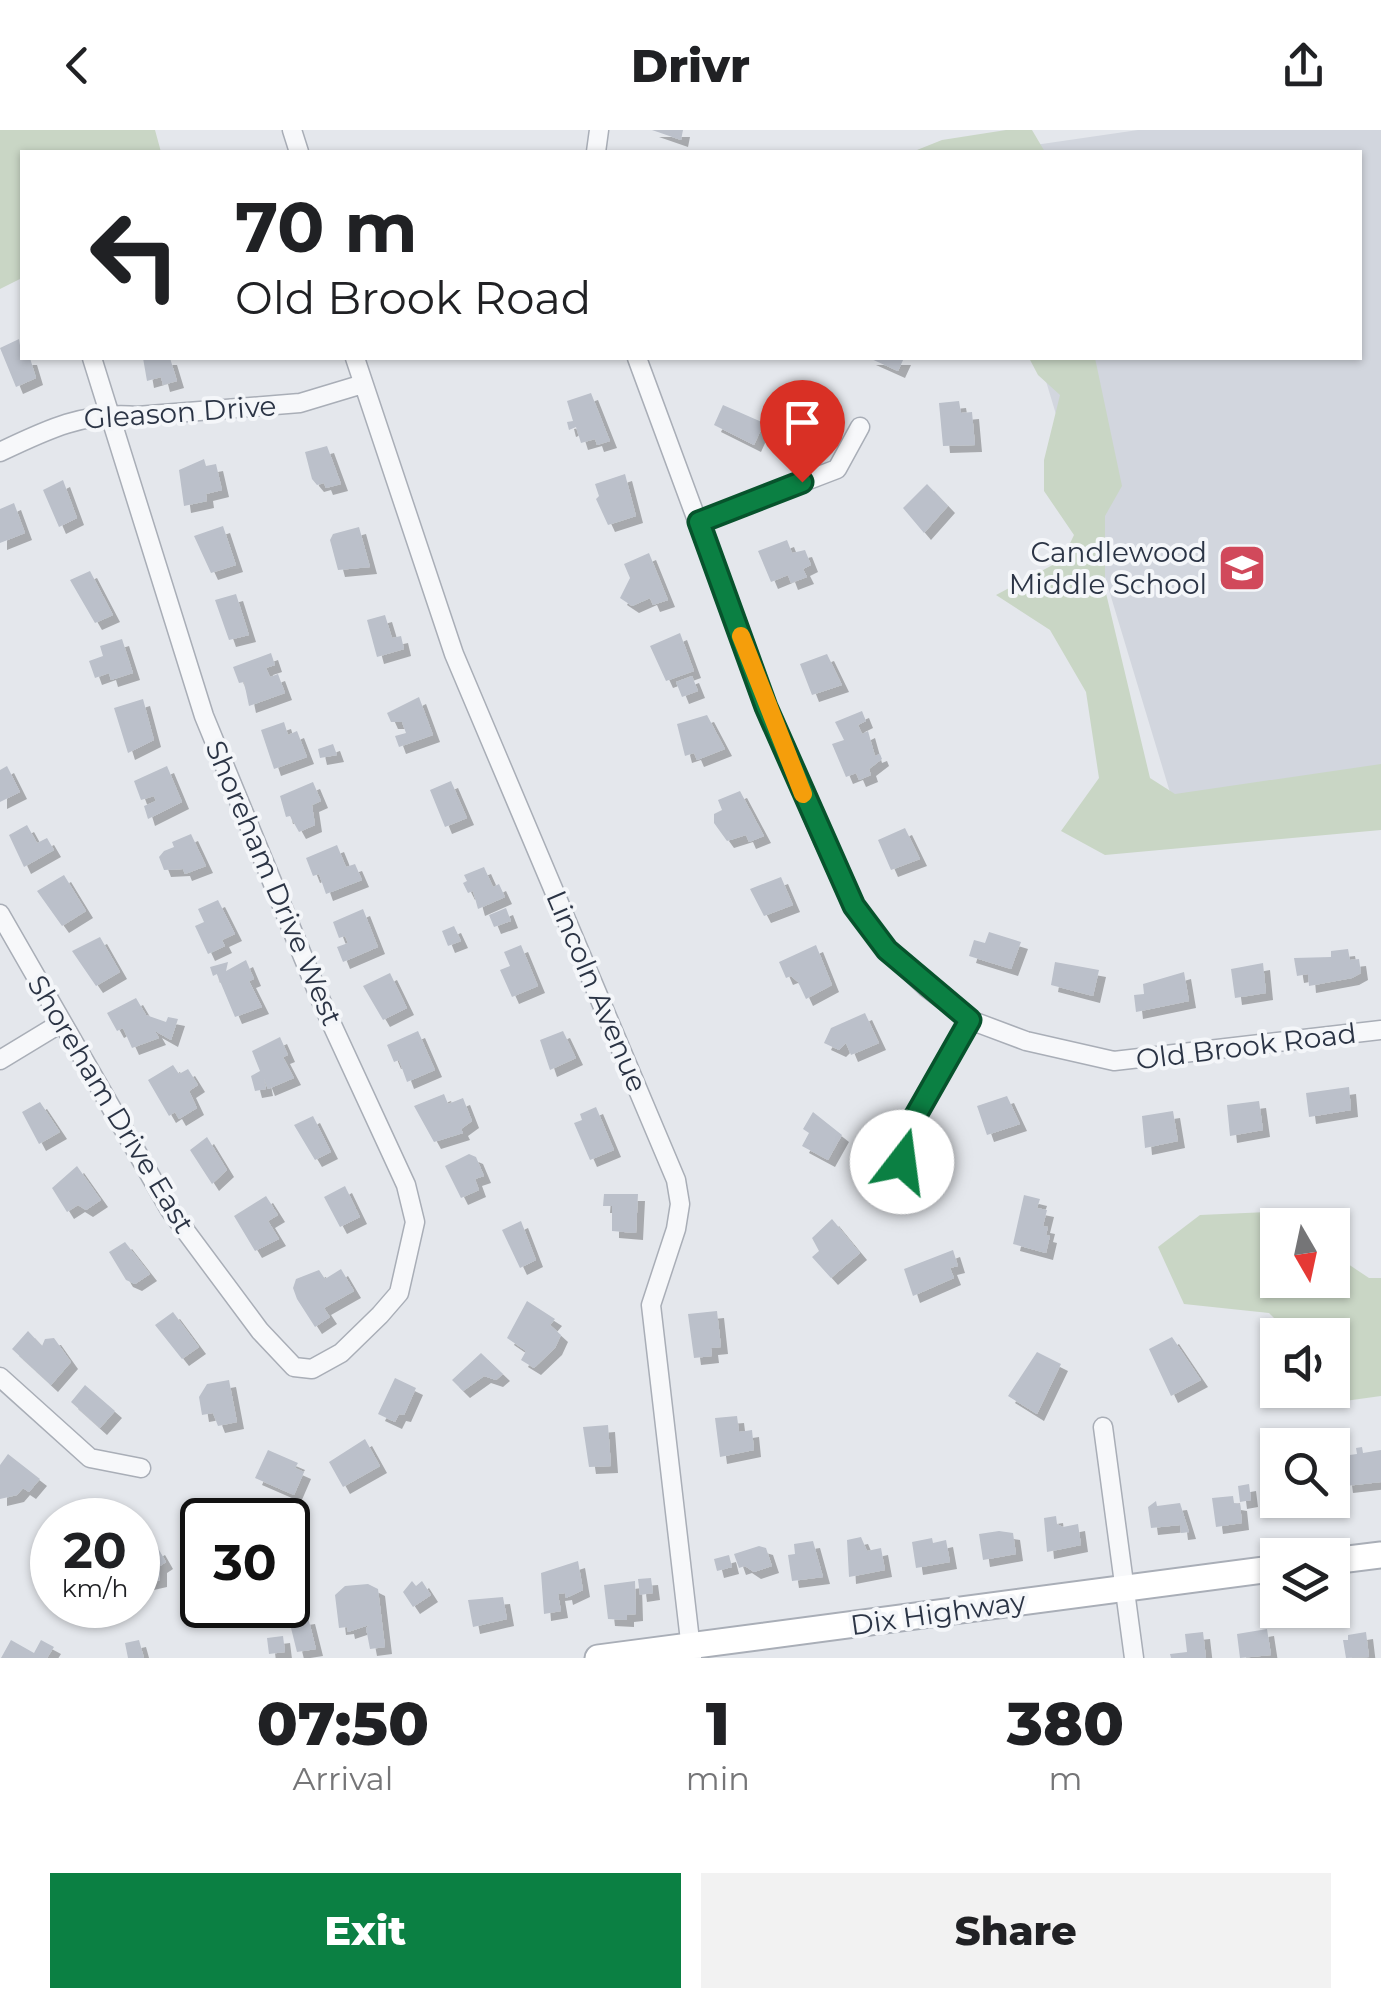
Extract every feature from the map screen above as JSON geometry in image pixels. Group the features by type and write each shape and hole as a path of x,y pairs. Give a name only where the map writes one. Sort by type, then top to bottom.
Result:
{"street":[{"name":"Shoreham Drive West","path":"93,360 204,716 322,1003 406,1185 415,1222 398,1293 342,1352 312,1369"},
{"name":"Lincoln Avenue","path":"357,360 454,654 676,1180 680,1204 676,1229 651,1305 691,1652"},
{"name":"Old Brook Road","path":"639,360 766,707 854,906 887,950 970,1020 1041,1046 1114,1061 1381,1030"},
{"name":"Gleason Drive","path":"0,452 69,420 110,413 136,416 300,403 363,384"},
{"path":"699,522 837,468 860,426"},
{"name":"Shoreham Drive East","path":"0,914 132,1150 202,1255 279,1354 294,1367 312,1369"},
{"path":"902,1187 903,1138 970,1020"},
{"path":"0,1060 60,1023"},
{"path":"0,1377 90,1458 141,1468"},
{"path":"1103,1427 1134,1658"},
{"path":"1350,1559 1381,1555"},
{"name":"Dix Highway","path":"598,1658 691,1652 1260,1570"}],"shaded area":[{"name":"Candlewood Middle School","path":"1138,130 1381,130 1381,778 1175,809 1040,360 1362,360 1362,150 1000,150"}],"green space":[{"path":"0,130 155,130 160,150 20,150 20,279 0,289"},
{"path":"1032,130 1044,150 917,150 942,140"},
{"path":"1030,360 1095,360 1122,486 1105,516 1105,589 1150,778 1175,794 1381,764 1381,830 1105,855 1061,831 1099,778 1086,692 1050,630 996,595 1062,560 1074,535 1044,491 1044,460 1060,395 1038,375"},
{"path":"1260,1212 1260,1298 1350,1298 1350,1265 1369,1278 1381,1278 1381,1396 1350,1400 1350,1318 1274,1318 1269,1313 1184,1304 1158,1247 1200,1215"}],"building":[{"path":"652,130 683,130 681,140"},
{"path":"19,339 20,360 31,360 36,378 16,387 0,348"},
{"path":"143,360 171,360 177,381 163,385 161,377 147,381"},
{"path":"873,360 903,360 898,371"},
{"path":"591,393 610,441 597,445 595,439 581,443 576,427 569,430 567,422 573,421 567,401"},
{"path":"959,401 961,413 972,412 975,445 943,446 939,403"},
{"path":"723,405 764,423 754,445 714,425"},
{"path":"327,446 341,484 326,488 324,483 317,485 312,479 305,452"},
{"path":"204,459 206,466 216,464 222,490 206,494 207,501 184,506 179,470"},
{"path":"625,474 636,516 608,525 596,499 599,496 595,484"},
{"path":"63,480 77,518 59,527 43,490"},
{"path":"927,484 948,506 924,533 903,508"},
{"path":"14,503 25,533 0,543 0,509"},
{"path":"223,526 236,565 211,573 194,536"},
{"path":"359,527 370,567 338,570 330,540 333,534"},
{"path":"787,540 792,553 805,550 811,565 803,569 807,577 791,583 788,575 771,582 758,551"},
{"path":"649,553 668,600 653,605 650,598 632,606 620,598 630,578 624,564"},
{"path":"90,571 113,615 95,623 70,580"},
{"path":"236,594 249,635 229,640 215,600"},
{"path":"385,615 392,638 401,636 404,649 377,657 367,620"},
{"path":"680,633 694,671 666,681 650,646"},
{"path":"122,639 133,673 111,680 109,673 95,678 89,661 103,656 100,646"},
{"path":"271,653 275,665 266,668 270,677 278,674 285,693 249,706 244,682 239,683 233,667"},
{"path":"827,654 842,685 812,695 800,664"},
{"path":"692,676 698,691 682,697 676,682"},
{"path":"419,697 433,735 399,747 395,736 406,733 402,722 391,722 387,713"},
{"path":"143,699 154,740 128,753 114,708"},
{"path":"862,711 866,721 858,725 862,734 868,731 875,756 880,754 882,759 869,769 871,775 859,780 856,773 846,777 832,744 844,740 835,722"},
{"path":"707,715 725,749 697,760 694,753 685,756 677,724"},
{"path":"284,722 288,735 297,731 307,757 274,769 261,730"},
{"path":"333,744 337,755 320,758 318,749"},
{"path":"7,766 20,792 0,802 0,770"},
{"path":"167,766 182,802 148,819 144,806 156,801 154,796 141,800 134,781"},
{"path":"451,781 467,818 445,827 430,790"},
{"path":"313,782 321,801 312,805 315,825 299,832 290,816 286,817 280,796"},
{"path":"740,791 764,836 749,842 746,835 727,841 714,823 714,814 722,810 718,800"},
{"path":"27,825 37,843 47,838 54,850 24,867 9,835"},
{"path":"905,828 920,859 891,870 878,840"},
{"path":"191,834 206,866 185,874 183,869 164,870 159,857 174,847 172,842"},
{"path":"337,845 346,867 355,864 362,880 326,894 319,874 313,876 306,858"},
{"path":"484,867 493,887 499,884 505,897 478,909 473,891 468,893 463,883 467,881 464,875"},
{"path":"64,875 86,911 62,926 37,891"},
{"path":"781,877 793,905 764,916 750,889"},
{"path":"218,900 235,934 222,940 225,946 208,954 195,926 204,922 198,909"},
{"path":"506,908 511,921 494,927 489,915"},
{"path":"363,909 378,947 343,962 337,947 348,943 345,936 339,938 333,922"},
{"path":"454,926 461,941 448,946 442,931"},
{"path":"989,932 1021,942 1011,969 969,956 974,940 985,943"},
{"path":"100,937 120,972 96,986 72,951"},
{"path":"521,945 538,986 512,997 500,970 510,966 504,952"},
{"path":"816,945 832,985 806,999 798,982 791,976 786,978 779,962"},
{"path":"1348,949 1350,960 1359,959 1361,973 1352,978 1309,986 1308,974 1297,976 1294,958 1331,957 1331,951"},
{"path":"246,960 254,979 249,981 262,1007 235,1017 217,974 213,976 210,967 228,962 226,971"},
{"path":"1055,962 1099,970 1093,996 1051,985"},
{"path":"1263,963 1266,993 1235,998 1231,969"},
{"path":"1184,972 1189,1001 1136,1012 1134,995 1144,994 1143,984"},
{"path":"390,973 407,1008 383,1020 363,986"},
{"path":"136,998 146,1015 166,1022 168,1017 178,1019 171,1040 155,1031 159,1038 132,1048 123,1028 117,1031 107,1013"},
{"path":"865,1013 879,1043 851,1055 846,1043 839,1050 824,1043 831,1028"},
{"path":"418,1031 435,1070 407,1082 399,1060 394,1062 387,1045"},
{"path":"563,1031 576,1058 550,1070 540,1040"},
{"path":"280,1037 288,1055 283,1057 294,1078 268,1089 264,1079 266,1089 255,1091 251,1076 260,1071 252,1051"},
{"path":"173,1065 179,1074 188,1069 198,1085 189,1091 197,1108 179,1119 175,1112 169,1116 148,1080"},
{"path":"1349,1087 1351,1110 1309,1117 1306,1093"},
{"path":"444,1094 448,1104 463,1098 472,1121 461,1129 463,1133 434,1142 414,1106"},
{"path":"1007,1096 1020,1124 987,1135 977,1106"},
{"path":"1259,1101 1263,1130 1230,1136 1227,1105"},
{"path":"40,1102 60,1132 39,1144 22,1112"},
{"path":"596,1107 614,1150 590,1160 574,1123 582,1120 580,1114"},
{"path":"1173,1111 1178,1141 1145,1148 1142,1116"},
{"path":"813,1112 842,1135 828,1160 802,1146 809,1133 803,1129"},
{"path":"313,1116 331,1152 315,1160 294,1125"},
{"path":"207,1137 227,1170 212,1184 190,1150"},
{"path":"469,1154 476,1157 484,1176 475,1179 479,1190 461,1198 445,1166"},
{"path":"77,1166 101,1200 86,1210 78,1205 67,1212 52,1188"},
{"path":"345,1186 360,1217 340,1227 324,1197"},
{"path":"604,1194 638,1194 636,1233 612,1231 612,1206 603,1206"},
{"path":"1024,1195 1040,1199 1037,1208 1047,1210 1043,1226 1048,1227 1046,1235 1050,1236 1046,1253 1013,1244"},
{"path":"266,1196 278,1215 268,1221 279,1239 255,1251 234,1216"},
{"path":"832,1219 860,1253 831,1278 812,1257 819,1251 812,1238"},
{"path":"521,1221 536,1260 520,1268 502,1230"},
{"path":"125,1242 150,1274 135,1284 126,1280 109,1252"},
{"path":"953,1250 958,1266 950,1268 954,1278 913,1296 904,1269"},
{"path":"341,1269 354,1291 324,1308 330,1317 315,1327 297,1299 293,1288 296,1279 319,1270 325,1279"},
{"path":"527,1301 555,1319 550,1325 561,1335 555,1348 534,1368 521,1360 526,1351 507,1338"},
{"path":"717,1311 721,1347 711,1348 712,1356 694,1358 688,1314"},
{"path":"173,1312 199,1347 182,1359 155,1325"},
{"path":"28,1331 42,1346 45,1339 54,1338 71,1362 51,1385 12,1349"},
{"path":"1172,1337 1201,1380 1171,1396 1149,1349"},
{"path":"1037,1352 1061,1364 1037,1414 1008,1396"},
{"path":"481,1353 503,1374 496,1380 484,1376 463,1391 452,1380"},
{"path":"395,1378 416,1388 404,1415 399,1414 395,1422 378,1414"},
{"path":"229,1380 237,1422 218,1426 213,1413 202,1415 199,1397 207,1384"},
{"path":"85,1385 115,1411 100,1428 71,1402"},
{"path":"737,1416 739,1432 752,1430 754,1450 720,1457 715,1418"},
{"path":"608,1425 611,1466 589,1467 583,1427"},
{"path":"365,1439 380,1466 343,1487 329,1462"},
{"path":"1362,1447 1363,1453 1381,1450 1381,1482 1350,1486 1350,1455 1357,1454 1356,1448"},
{"path":"268,1450 298,1463 295,1468 304,1472 294,1495 255,1478"},
{"path":"8,1454 40,1479 29,1492 23,1488 17,1495 0,1499 0,1465"},
{"path":"1249,1484 1251,1500 1240,1502 1238,1486"},
{"path":"1233,1496 1234,1503 1240,1504 1242,1523 1216,1527 1212,1498"},
{"path":"1156,1501 1157,1506 1180,1503 1189,1532 1181,1533 1180,1525 1151,1528 1148,1507"},
{"path":"1056,1516 1057,1524 1063,1527 1078,1524 1081,1545 1047,1552 1044,1518"},
{"path":"1013,1533 1016,1554 983,1560 979,1534"},
{"path":"861,1537 867,1551 881,1548 885,1570 849,1577 847,1540"},
{"path":"932,1538 933,1543 946,1540 950,1562 916,1568 912,1542"},
{"path":"813,1541 823,1577 792,1581 788,1555 795,1554 794,1544"},
{"path":"759,1546 766,1548 772,1566 754,1572 745,1566 739,1568 734,1554"},
{"path":"729,1555 732,1567 717,1571 714,1559"},
{"path":"578,1561 583,1590 566,1598 565,1593 558,1594 561,1611 544,1614 541,1573"},
{"path":"651,1578 653,1593 640,1595 638,1579"},
{"path":"412,1581 416,1586 422,1581 431,1595 413,1607 403,1592"},
{"path":"635,1581 636,1614 627,1615 627,1620 608,1619 604,1585"},
{"path":"368,1584 378,1589 385,1647 370,1649 366,1628 369,1625 348,1632 347,1627 339,1628 335,1595 345,1586"},
{"path":"503,1597 507,1619 473,1627 468,1600"},
{"path":"310,1625 316,1649 297,1652 291,1628"},
{"path":"1267,1629 1271,1655 1240,1658 1237,1634"},
{"path":"1203,1632 1206,1658 1171,1658 1170,1654 1187,1652 1185,1634"},
{"path":"1366,1632 1369,1657 1346,1658 1343,1640 1348,1640 1348,1635"},
{"path":"283,1636 285,1652 269,1654 267,1638"},
{"path":"11,1640 34,1653 41,1640 54,1647 47,1658 1,1658"},
{"path":"139,1640 144,1658 128,1658 125,1643"}],"slow traffic":[{"path":"741,636 803,794"}],"place":[{"name":"Candlewood Middle School","path":"1242,568"}],"route":[{"path":"802,482 699,522 766,707 854,906 887,950 970,1020 903,1138 902,1162"}]}
